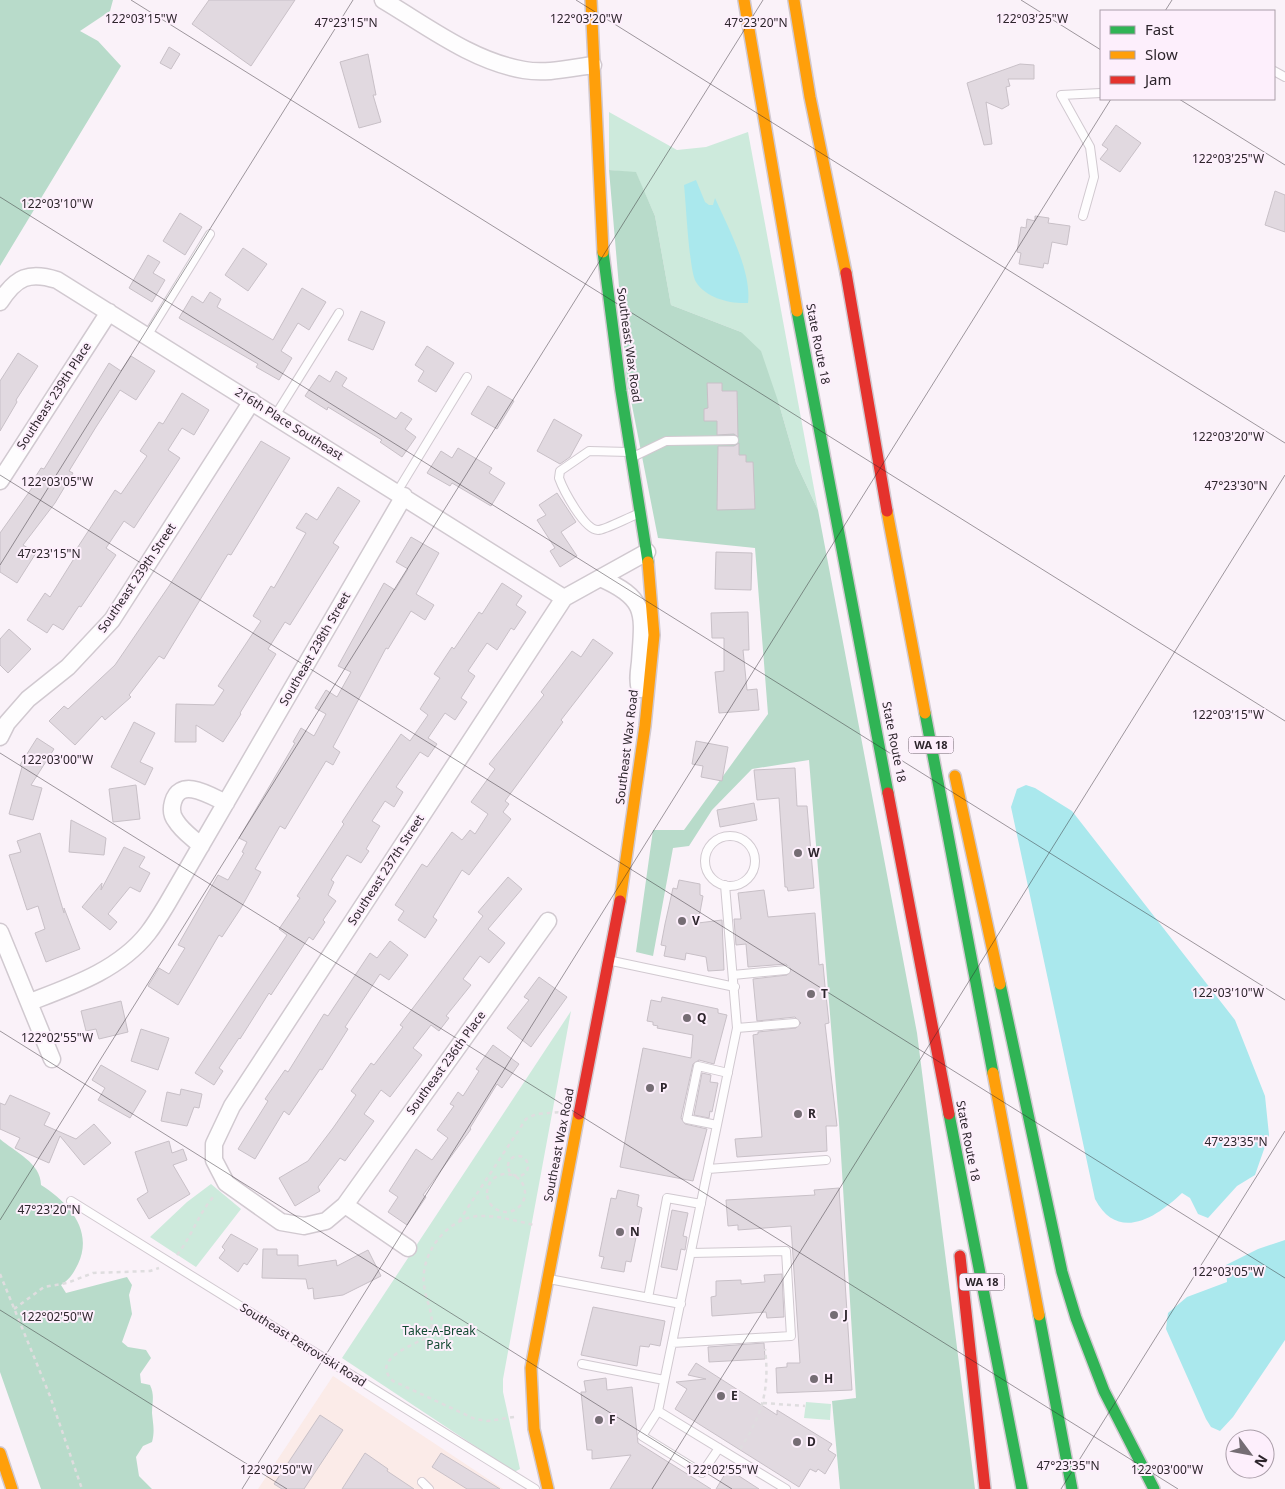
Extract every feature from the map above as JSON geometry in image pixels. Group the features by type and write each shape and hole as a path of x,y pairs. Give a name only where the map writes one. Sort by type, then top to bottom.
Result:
{"main road":[{"name":"Southeast Wax Road","path":"548,1489 535,1444 531,1414 531,1368 622,890 654,635 647,552 609,309 603,252 591,0"},
{"name":"State Route 18","path":"744,0 792,284 941,1076 1022,1489"},
{"name":"WA 18","path":"794,0 810,97 847,279 889,523 1072,1489"},
{"path":"889,523 929,667"},
{"path":"952,763 1062,1272 1076,1318 1104,1391 1154,1489"},
{"path":"941,1076 955,1205"},
{"path":"959,1244 985,1489"},
{"path":"0,1453 11,1488"}],"street":[{"path":"383,0 461,47 497,63 524,70 548,71 593,65"},
{"name":"216th Place Southeast","path":"0,302 9,288 26,276 39,275 57,280 564,598"},
{"name":"Southeast 239th Place","path":"0,481 109,312"},
{"name":"Southeast 239th Street","path":"0,736 7,722 28,699 68,667 112,620 252,401"},
{"name":"Southeast 238th Street","path":"30,1002 84,981 120,959 147,935 226,803 400,494"},
{"name":"Southeast 237th Street","path":"226,1182 214,1160 214,1144 232,1106 564,598 647,552"},
{"path":"600,578 630,594 638,603 642,618 638,684 646,710"},
{"path":"201,846 174,820 171,808 174,798 179,792 188,788 201,791 226,803"},
{"name":"Southeast 236th Place","path":"226,1182 281,1222 304,1226 326,1221 345,1205 548,922"},
{"path":"0,932 52,1059"},
{"path":"345,1205 408,1248"}],"lane":[{"path":"1083,216 1094,177 1090,147 1061,95 1100,93"},
{"path":"147,336 210,234"},
{"path":"275,416 339,313"},
{"path":"400,494 467,377"},
{"path":"640,514 602,528 594,529 588,525 570,500 559,478 560,471 589,451 631,455 666,441 734,440"},
{"path":"732,836 747,843 754,857 754,864 747,879 733,886 725,886 717,883 706,870 706,853 716,840 732,836"},
{"path":"719,1448 702,1473 642,1436 658,1411 737,1028 725,886"},
{"path":"610,960 735,987"},
{"path":"733,976 786,970"},
{"path":"737,1028 795,1023"},
{"path":"717,1125 687,1119 698,1066 728,1073"},
{"path":"708,1169 826,1160"},
{"path":"648,1298 668,1198 701,1204"},
{"name":"Southeast Petroviski Road","path":"71,1201 535,1489"},
{"path":"672,1343 791,1336 786,1251 691,1253"},
{"path":"547,1279 681,1304"},
{"path":"582,1364 664,1380"},
{"path":"658,1411 786,1489"},
{"path":"422,1482 429,1489"}],"path":[{"path":"458,1223 526,1119 536,1114 556,1110 573,1114 578,1119"},
{"path":"515,1176 500,1174 494,1178 487,1191 491,1205 504,1211 512,1211 523,1201 524,1187 515,1176 509,1171 508,1163 513,1157 521,1157 526,1162 527,1169 522,1175 515,1176"},
{"path":"14,1309 44,1287 68,1283 93,1273 150,1271 171,1263 187,1243 207,1203 226,1182"},
{"path":"503,1217 504,1211"},
{"path":"531,1414 488,1421 476,1419 392,1381 384,1368 386,1362 429,1336 434,1320 424,1286 426,1259 433,1245 445,1232 467,1218 480,1216 503,1217 534,1225"},
{"path":"0,1274 50,1396 82,1489"},
{"path":"734,1457 747,1437 763,1403 768,1369 764,1337"},
{"path":"763,1403 805,1406"}],"shaded area":[{"path":"333,1376 503,1489 258,1489"}],"green space":[{"path":"0,0 113,0 110,11 80,31 98,41 121,66 0,266"},
{"path":"609,112 677,150 706,147 748,132 818,510 796,463 779,404 741,332 671,305 655,216 636,173 609,170"},
{"path":"609,170 636,172 655,216 671,305 741,332 761,351 796,463 818,510 917,1033 975,1489 840,1489 832,1401 856,1398 839,1123 809,760 752,769 712,810 689,846 673,848 653,956 636,952 653,830 684,830 768,714 755,548 658,538 627,380"},
{"name":"Take-A-Break Park","path":"571,1011 503,1379 503,1392 520,1469 514,1472 342,1358"},
{"path":"0,1139 32,1164 40,1177 41,1185 60,1200 76,1218 83,1240 82,1252 73,1273 61,1285 66,1293 127,1277 132,1285 129,1295 132,1314 122,1342 128,1347 146,1350 151,1358 140,1374 141,1383 150,1385 152,1392 153,1438 152,1442 143,1446 136,1457 139,1476 152,1489 41,1489 0,1372"},
{"path":"211,1184 241,1209 196,1267 150,1237 187,1202"},
{"path":"806,1402 831,1404 830,1420 804,1418"}],"water":[{"path":"696,180 705,202 713,205 715,198 738,250 746,278 748,303 719,299 700,288 696,282 691,265 684,185"},
{"path":"1026,785 1035,788 1072,811 1235,1020 1265,1096 1269,1135 1255,1175 1237,1186 1208,1218 1198,1214 1190,1198 1182,1193 1150,1217 1138,1222 1126,1223 1115,1220 1104,1212 1095,1199 1011,807 1017,789"},
{"path":"1285,1240 1285,1340 1233,1417 1220,1431 1211,1427 1206,1419 1166,1329 1168,1313 1187,1297 1227,1282 1226,1265 1258,1249"}],"building":[{"path":"209,0 295,0 251,66 192,24"},
{"path":"169,47 180,54 171,69 160,63"},
{"path":"368,54 376,95 373,95 381,122 359,128 340,62"},
{"path":"1020,64 1034,65 1034,79 1008,79 1010,86 1006,87 1009,105 1002,109 986,102 992,144 984,145 967,83"},
{"path":"1116,125 1141,143 1120,172 1100,159 1108,149 1102,145"},
{"path":"1275,191 1285,195 1285,232 1265,225"},
{"path":"180,213 202,227 185,255 163,241"},
{"path":"1035,216 1049,218 1048,223 1070,226 1067,245 1052,242 1048,264 1044,263 1043,268 1019,264 1021,253 1017,252 1021,227 1026,228 1027,219 1035,221"},
{"path":"243,248 267,264 248,291 225,275"},
{"path":"148,255 160,262 153,273 165,280 152,302 129,288"},
{"path":"302,288 326,302 309,330 298,323 281,351 292,358 279,380 256,367 258,364 179,318 192,296 203,303 210,292 221,299 217,307 273,340"},
{"path":"361,311 385,322 373,350 348,340"},
{"path":"427,346 454,363 436,392 418,381 424,371 415,365"},
{"path":"18,353 38,366 16,400 17,402 0,431 0,381"},
{"path":"131,356 155,371 136,400 120,390 69,471 73,473 55,503 23,545 36,553 17,583 0,572 0,533 32,488 29,487 41,468 44,469 109,363 121,371"},
{"path":"336,371 347,378 342,386 396,419 401,412 412,419 405,429 416,437 402,457 380,442 382,440 328,407 327,410 305,396 319,375 330,382"},
{"path":"707,383 722,383 722,391 737,391 738,437 734,434 717,435 717,421 704,421 704,409 708,408"},
{"path":"488,386 514,401 497,429 471,414"},
{"path":"182,393 209,410 194,435 182,428 168,450 180,458 134,528 124,521 106,548 116,555 81,607 79,606 63,630 53,624 47,633 27,620 45,593 50,597 75,557 72,556 115,490 121,494 147,456 140,451 159,422 163,424"},
{"path":"554,419 582,435 570,457 560,464 537,451"},
{"path":"261,441 290,458 231,555 228,554 164,659 159,656 129,695 131,697 105,720 102,716 75,745 49,721 64,706 68,709 115,665 169,586"},
{"path":"739,443 739,455 746,455 746,462 753,462 755,509 717,510 718,446 734,446"},
{"path":"458,448 492,468 489,473 505,483 491,506 452,483 450,486 427,473 441,451 452,458"},
{"path":"338,487 360,501 333,543 339,547 290,625 285,622 268,649 276,654 241,714 223,742 196,725 196,742 175,742 176,704 214,705 224,690 218,686 261,621 253,616 271,586 274,588 306,533 296,528 306,513 317,520"},
{"path":"557,493 576,522 561,532 577,556 560,567 550,551 555,548 537,520 546,515 539,505"},
{"path":"411,537 439,553 416,594 434,605 425,620 411,611 388,649 386,648 333,747 340,752 333,765 326,761 285,829 280,826 255,869 261,872 241,908 222,937 219,935 178,1005 148,986 159,968 169,974 185,948 178,945 218,875 228,880 244,853 242,852 247,842 239,838 295,743 293,742 301,728 314,736 326,714 315,708 326,690 337,697 351,672 338,666 384,583 395,590 408,569 396,562"},
{"path":"716,552 752,553 751,590 715,589"},
{"path":"502,583 522,596 516,605 526,612 514,630 511,628 497,650 487,643 468,671 475,676 461,698 467,702 455,720 445,713 428,738 437,744 428,757 420,752 396,787 403,792 394,807 385,801 372,821 380,826 366,849 369,851 361,863 347,855 331,880 334,882 328,895 336,901 323,920 325,922 313,940 309,937 271,995 269,993 219,1068 223,1071 214,1085 195,1073 287,935 279,929 300,898 297,896 344,824 342,822 401,734 410,741 428,715 420,709 440,678 434,674 452,647 454,649 479,612 482,614"},
{"path":"748,612 749,650 743,650 747,690 757,689 759,710 719,713 715,672 724,671 724,638 712,638 711,613"},
{"path":"9,629 31,649 8,673 0,665 0,639"},
{"path":"593,639 613,653 561,720 563,722 505,801 509,804 503,812 511,819 469,875 462,870 433,917 437,920 425,938 398,920 404,911 395,905 422,864 427,867 452,832 462,840 470,830 475,834 488,814 471,802 495,769 489,764 544,695 541,692 572,651 581,657"},
{"path":"134,722 155,733 140,762 153,768 145,785 111,767"},
{"path":"37,738 54,749 31,785 42,788 33,820 9,814 22,767 20,765"},
{"path":"696,741 728,747 722,781 701,777 703,766 692,764"},
{"name":"W","path":"795,768 797,806 807,806 814,888 788,891 787,887 785,887 779,798 757,800 754,770"},
{"path":"136,785 140,819 113,822 109,789"},
{"path":"754,803 757,820 720,827 717,810"},
{"path":"71,820 106,838 104,855 69,852"},
{"path":"40,833 64,913 64,908 80,949 46,962 35,933 45,929 38,906 27,910 9,855 21,852 17,841"},
{"path":"124,847 145,857 139,867 150,873 140,892 130,887 108,914 117,922 110,930 82,907 102,883 101,890"},
{"path":"508,877 522,889 488,929 505,943 489,963 480,956 463,979 471,985 446,1016 449,1018 439,1031 431,1025 413,1048 422,1055 390,1097 381,1090 364,1114 374,1121 345,1161 340,1158 318,1187 320,1191 295,1206 279,1178 308,1161 356,1095 351,1091 371,1063 374,1065 403,1027 400,1025 483,916 478,912"},
{"path":"679,880 700,884 700,895 703,896 698,923 722,920 724,970 708,971 706,957 686,953 685,960 664,956 666,946 661,945 665,924 673,888 677,889"},
{"path":"764,890 768,917 815,913 819,965 823,964 829,1023 825,1024 837,1126 826,1126 827,1151 737,1157 735,1139 762,1137 753,1035 758,1034 758,1032 796,1028 801,1023 795,1017 757,1021 753,979 787,975 791,969 786,964 748,967 746,944 736,945 734,919 741,919 738,893"},
{"path":"390,941 408,955 389,980 380,974 345,1027 348,1029 322,1070 320,1069 289,1115 284,1111 255,1159 238,1149 268,1101 265,1099 285,1070 288,1072 324,1014 328,1016 370,953 377,958"},
{"path":"539,977 567,997 531,1047 507,1028 529,1000 524,997"},
{"path":"662,997 718,1009 718,1013 727,1015 714,1064 699,1060 693,1064 681,1118 685,1124 707,1129 693,1181 620,1167 643,1048 691,1058 693,1035 657,1028 658,1026 653,1025 653,1022 647,1021 651,1000 661,1002"},
{"path":"121,1001 128,1032 99,1039 96,1029 86,1031 81,1011"},
{"path":"141,1029 169,1038 158,1070 131,1061"},
{"path":"493,1045 519,1064 502,1088 497,1084 471,1129 423,1195 426,1197 407,1225 388,1212 398,1197 389,1191 416,1149 432,1160 448,1138 437,1130 454,1106 450,1104 458,1092 463,1096 479,1071 476,1069"},
{"path":"101,1065 146,1091 130,1118 98,1100 105,1088 92,1080"},
{"path":"702,1073 711,1075 710,1082 718,1083 709,1118 694,1115"},
{"path":"181,1089 202,1094 199,1108 194,1107 187,1126 161,1121 167,1092 180,1095"},
{"path":"10,1095 50,1113 44,1125 76,1139 94,1124 111,1143 84,1165 60,1136 49,1163 15,1148 20,1138 0,1129 0,1103 5,1105"},
{"path":"169,1141 172,1153 183,1149 187,1160 173,1165 190,1194 149,1219 137,1199 148,1192 135,1152"},
{"path":"839,1188 852,1390 777,1393 776,1368 787,1367 787,1363 800,1363 791,1226 738,1230 738,1225 728,1226 726,1200 815,1195 814,1190"},
{"name":"N","path":"618,1190 639,1195 637,1206 642,1208 631,1262 626,1261 624,1272 601,1268 604,1257 599,1256 611,1198 616,1199"},
{"path":"672,1210 688,1213 683,1236 687,1237 685,1250 681,1249 677,1270 661,1267"},
{"path":"231,1234 258,1249 247,1265 244,1263 238,1272 219,1258 225,1250 222,1247"},
{"path":"263,1249 277,1249 277,1255 298,1255 298,1266 336,1260 337,1266 368,1250 381,1276 343,1295 314,1299 313,1288 308,1289 306,1279 262,1278"},
{"path":"782,1274 784,1317 767,1318 766,1312 712,1316 711,1297 716,1296 716,1281 741,1280 741,1284 765,1282 764,1275"},
{"path":"593,1307 665,1321 660,1346 650,1344 649,1347 640,1346 637,1366 581,1355"},
{"path":"764,1343 765,1359 709,1362 708,1347"},
{"path":"696,1363 777,1415 777,1410 832,1444 828,1450 836,1455 825,1474 818,1469 816,1472 810,1469 799,1487 675,1409 687,1389 676,1382 706,1379 688,1375"},
{"path":"606,1378 607,1390 632,1387 638,1443 711,1489 610,1489 631,1455 592,1459 592,1450 587,1450 581,1392 586,1392 584,1381"},
{"path":"320,1415 343,1430 304,1489 282,1489 274,1484"},
{"path":"365,1453 388,1469 387,1471 414,1489 342,1489"},
{"path":"441,1453 500,1489 467,1489 432,1467"},
{"path":"728,1469 739,1476 759,1489 716,1489"}],"traffic: fast":[{"path":"603,252 621,391 648,562"},
{"path":"797,311 888,793"},
{"path":"925,713 993,1073"},
{"path":"1000,984 1062,1272 1076,1318 1104,1391 1154,1489"},
{"path":"949,1114 1022,1489"},
{"path":"1039,1315 1072,1489"}],"traffic: slow":[{"path":"591,0 603,252"},
{"path":"744,0 797,311"},
{"path":"794,0 810,97 846,273"},
{"path":"887,511 925,713"},
{"path":"620,901 645,726 654,635 648,562"},
{"path":"955,776 1000,984"},
{"path":"993,1073 1039,1315"},
{"path":"548,1489 534,1429 531,1368 579,1114"},
{"path":"0,1453 12,1489"}],"traffic: jam":[{"path":"846,273 887,511"},
{"path":"888,793 949,1114"},
{"path":"579,1114 620,901"},
{"path":"960,1256 985,1489"}],"place":[{"name":"W","path":"798,853"},
{"name":"V","path":"682,921"},
{"name":"T","path":"811,994"},
{"name":"Q","path":"687,1018"},
{"name":"P","path":"650,1088"},
{"name":"R","path":"798,1114"},
{"name":"N","path":"620,1232"},
{"name":"J","path":"834,1315"},
{"name":"H","path":"814,1379"},
{"name":"E","path":"721,1396"},
{"name":"F","path":"599,1420"},
{"name":"D","path":"797,1442"}]}
